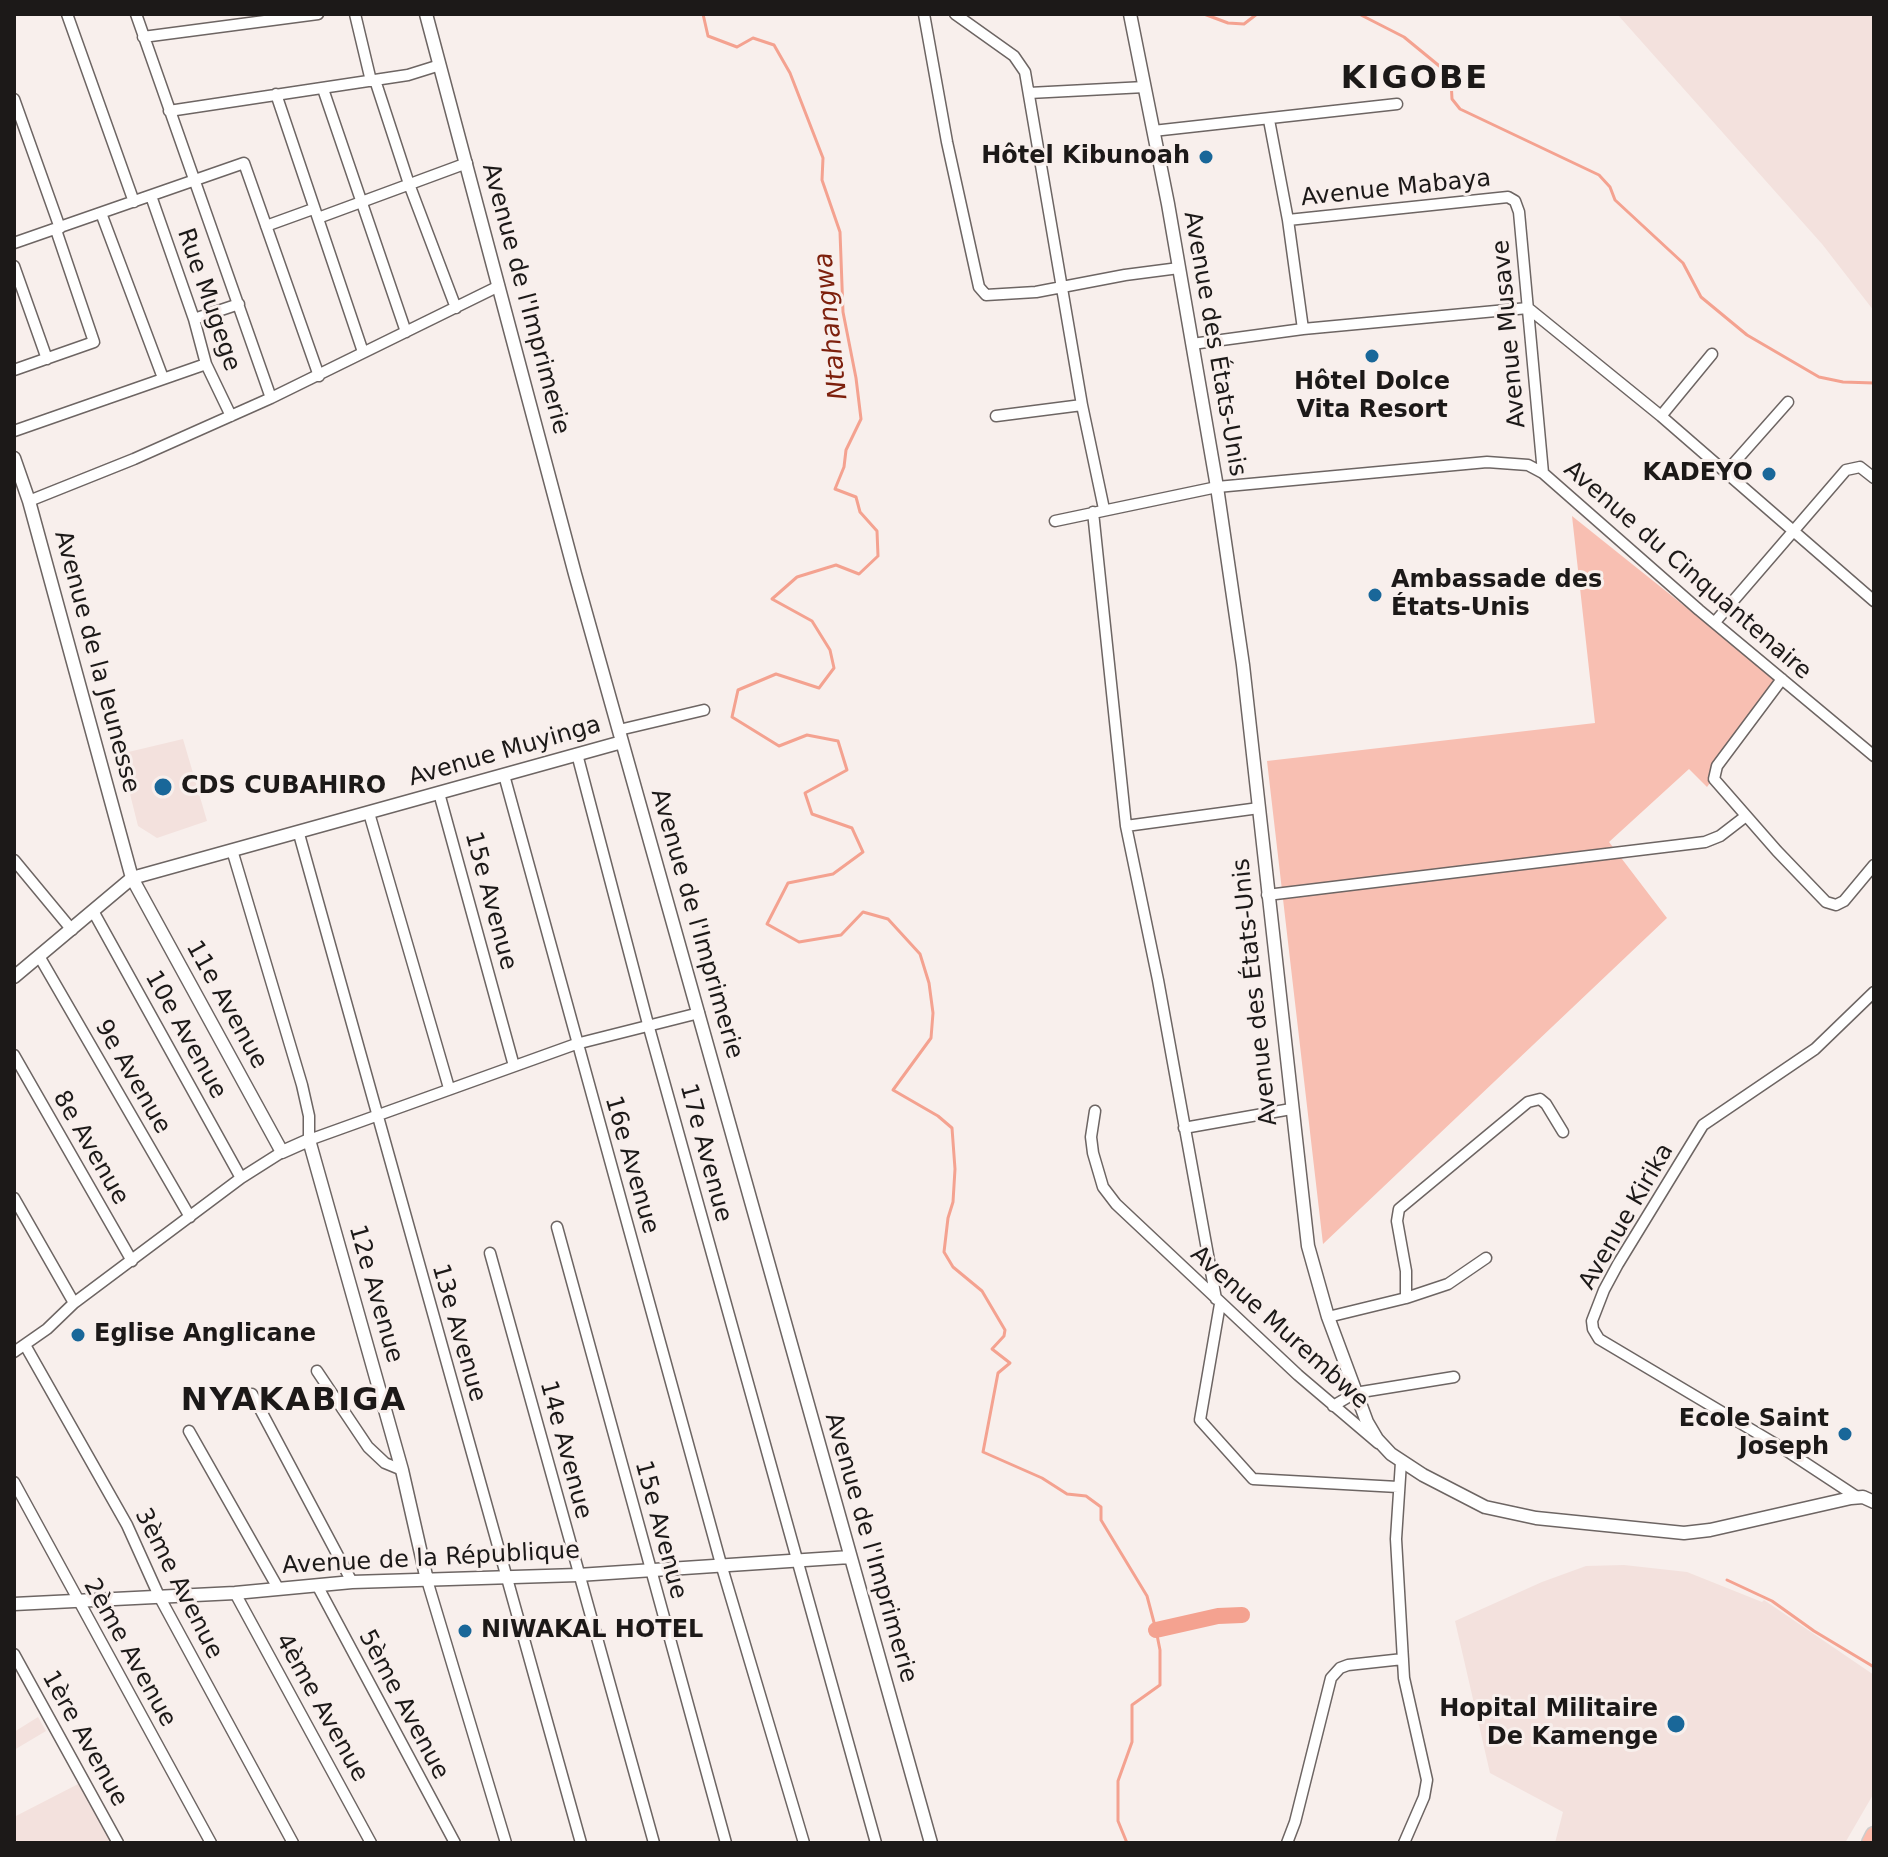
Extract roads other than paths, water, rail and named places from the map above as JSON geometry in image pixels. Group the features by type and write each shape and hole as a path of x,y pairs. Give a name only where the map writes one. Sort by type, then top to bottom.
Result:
{"main road":[{"path":"1870,1843 1874,1835"}],"street":[{"path":"67,14 134,202"},
{"path":"136,14 271,398"},
{"path":"143,37 318,14"},
{"path":"355,14 373,81 456,308"},
{"name":"Avenue de l'Imprimerie","path":"426,14 621,736 931,1843"},
{"path":"924,14 947,142 979,287 986,295 1179,268"},
{"path":"955,14 1014,56 1025,72 1029,93 1099,511 1126,826 1218,1302 1200,1420 1253,1479 1398,1487"},
{"name":"Avenue des États-Unis","path":"1131,20 1179,268 1217,487 1243,665 1308,1246 1328,1317 1372,1432 1401,1462 1489,1508 1536,1518 1684,1533 1857,1497 1874,1502"},
{"path":"169,111 373,81 440,65"},
{"path":"1029,93 1145,87"},
{"path":"323,89 406,332"},
{"path":"276,94 363,352"},
{"path":"14,99 94,339 91,345 14,370"},
{"path":"1153,131 1397,104"},
{"path":"1269,120 1288,220 1303,329"},
{"path":"14,243 244,163 319,376"},
{"path":"266,226 359,200 467,163"},
{"name":"Rue Mugege","path":"151,196 194,319 206,364 231,416"},
{"name":"Avenue Mabaya","path":"1288,220 1508,197"},
{"name":"Avenue Musave","path":"1508,197 1515,201 1519,212 1543,473"},
{"path":"101,213 163,378"},
{"path":"14,266 47,359"},
{"path":"29,501 271,398 499,286"},
{"path":"194,319 239,304"},
{"path":"1192,344 1303,329 1528,308 1661,416 1874,601"},
{"path":"1661,416 1712,354"},
{"path":"14,431 206,364"},
{"path":"1726,472 1788,402"},
{"path":"996,416 1082,405"},
{"name":"Avenue de la Jeunesse","path":"14,458 29,501 132,878"},
{"name":"Avenue du Cinquantenaire","path":"1055,521 1217,487 1487,462 1522,464 1543,473 1874,756"},
{"path":"1715,622 1846,470 1862,468 1874,478"},
{"path":"1782,679 1713,774 1714,779 1824,901 1832,905 1844,901 1874,865"},
{"path":"621,736 704,710"},
{"name":"Avenue Muyinga","path":"14,977 132,878 299,834 577,754 621,736"},
{"name":"17e Avenue","path":"577,754 648,1024 876,1843"},
{"name":"16e Avenue","path":"504,775 721,1564 804,1843"},
{"name":"15e Avenue","path":"439,793 514,1066"},
{"path":"1126,826 1259,808"},
{"path":"369,813 449,1088"},
{"path":"1267,895 1705,842 1720,836 1746,816"},
{"name":"13e Avenue","path":"299,834 581,1843"},
{"name":"12e Avenue","path":"232,850 302,1085 309,1116 309,1140 402,1470 427,1580 506,1843"},
{"path":"14,860 72,930"},
{"name":"11e Avenue","path":"132,878 282,1152"},
{"name":"10e Avenue","path":"93,911 241,1178"},
{"name":"9e Avenue","path":"39,956 190,1217"},
{"name":"Avenue Kirika","path":"1857,1497 1784,1449 1599,1339 1592,1321 1618,1264 1703,1125 1806,1056 1874,992"},
{"path":"14,1352 241,1178 282,1152 449,1088 576,1044 699,1013"},
{"name":"8e Avenue","path":"14,1055 132,1261"},
{"path":"1406,1298 1406,1271 1397,1221 1397,1214 1403,1205 1531,1100 1540,1099 1546,1104 1563,1132"},
{"path":"1184,1128 1291,1109"},
{"name":"Avenue Murembwe","path":"1095,1111 1091,1137 1103,1187 1116,1204 1218,1302 1333,1406 1386,1449"},
{"path":"14,1198 74,1303"},
{"name":"15e Avenue","path":"557,1227 726,1843"},
{"name":"14e Avenue","path":"490,1253 654,1843"},
{"path":"1328,1317 1448,1284 1486,1258"},
{"name":"3ème Avenue","path":"25,1345 127,1525 159,1596 293,1843"},
{"path":"317,1371 368,1447 385,1463 402,1470"},
{"path":"1333,1406 1355,1393 1454,1377"},
{"path":"252,1394 352,1582"},
{"path":"189,1431 278,1588"},
{"path":"1401,1462 1396,1539 1403,1659 1406,1689 1427,1780 1424,1797 1404,1843"},
{"name":"2ème Avenue","path":"14,1482 211,1843"},
{"name":"Avenue de la République","path":"14,1604 235,1593 352,1582 578,1575 850,1557"},
{"name":"5ème Avenue","path":"317,1585 455,1843"},
{"name":"4ème Avenue","path":"235,1593 371,1843"},
{"name":"1ère Avenue","path":"14,1654 118,1843"},
{"path":"1287,1843 1331,1678 1340,1668 1348,1665 1403,1659"}],"waterway":[{"name":"Ntahangwa","path":"703,14 708,36 737,47 753,38 774,45 790,73 823,158 822,180 840,232 843,312 861,419 846,450 844,467 835,489 856,497 860,512 877,531 878,556 859,574 836,565 797,577 772,599 812,621 830,650 834,668 819,688 776,674 738,690 732,717 779,746 807,735 838,741 847,770 805,793 812,814 852,828 863,852 833,874 788,883 767,924 799,942 841,935 863,912 888,919 920,954 929,983 933,1013 931,1038 893,1090 938,1116 952,1128 955,1169 953,1202 944,1252 953,1267 982,1291 1005,1330 1004,1336 992,1349 1010,1363 998,1373 983,1452 1042,1478 1067,1494 1086,1496 1101,1507 1101,1520 1147,1596 1156,1630 1160,1650 1160,1685 1132,1705 1132,1742 1118,1781 1118,1821 1127,1843"},
{"path":"1204,14 1228,23 1244,24 1257,14"},
{"path":"1359,14 1404,37 1443,69 1451,80 1452,99 1460,109 1599,175 1610,187 1615,200 1683,263 1701,297 1747,335 1819,377 1874,383"},
{"path":"1727,1580 1772,1601 1874,1667"},
{"path":"1156,1630 1218,1616 1242,1615"}],"place":[{"name":"Hôtel Kibunoah","path":"1206,157"},
{"name":"Hôtel Dolce Vita Resort","path":"1372,356"},
{"name":"KADEYO","path":"1769,474"},
{"name":"Ambassade des États-Unis","path":"1375,595"},
{"name":"CDS CUBAHIRO","path":"163,787"},
{"name":"Eglise Anglicane","path":"78,1335"},
{"name":"Ecole Saint Joseph","path":"1845,1434"},
{"name":"NIWAKAL HOTEL","path":"465,1631"},
{"name":"Hopital Militaire De Kamenge","path":"1676,1724"}],"district":[{"name":"KIGOBE","path":"1415,80"},
{"name":"NYAKABIGA","path":"294,1402"}]}
